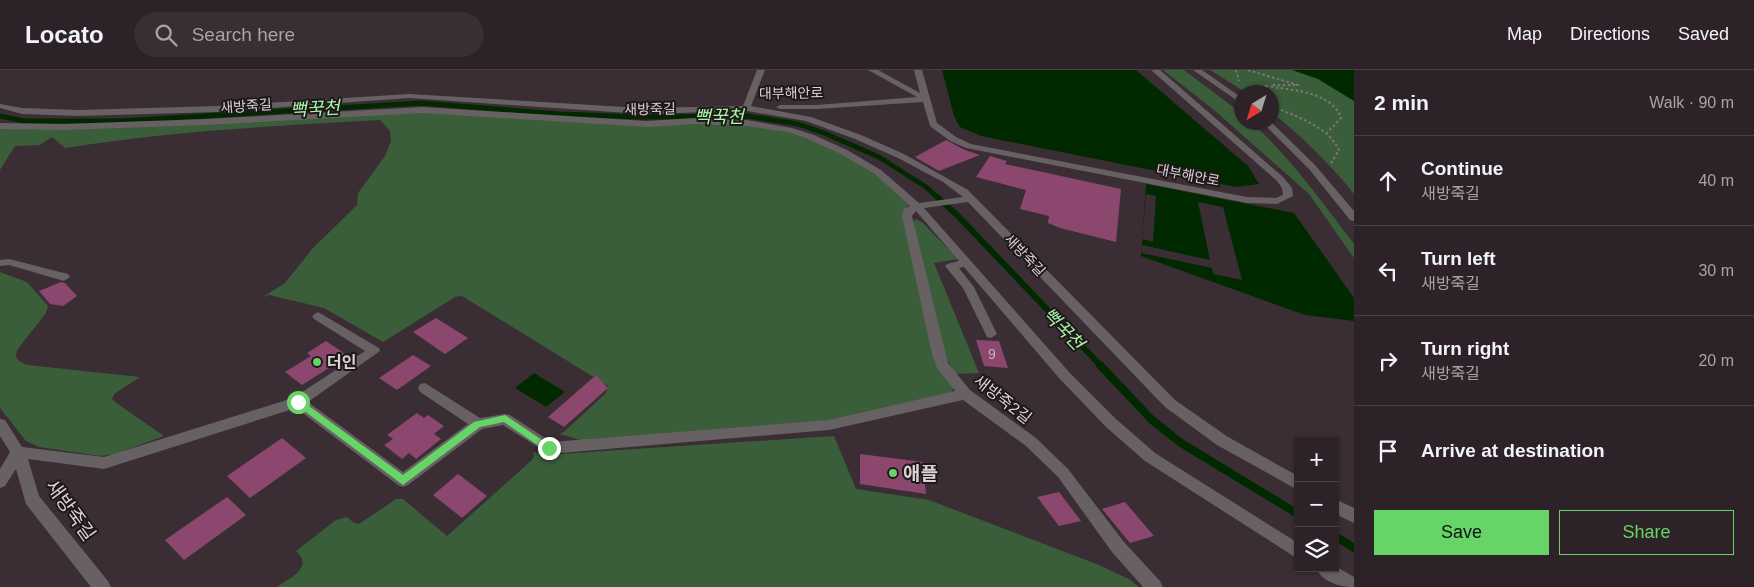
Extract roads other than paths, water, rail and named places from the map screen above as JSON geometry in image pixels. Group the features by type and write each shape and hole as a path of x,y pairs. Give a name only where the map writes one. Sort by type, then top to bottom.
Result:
{"street":[{"path":"747,108 748,99 757,86 761,70"},
{"path":"872,70 926,99"},
{"name":"대부해안로","path":"918,70 932,124 953,139 985,150 1247,200 1277,200 1288,196 1287,188 1280,179 1156,70"},
{"path":"1197,70 1234,96"},
{"name":"새방죽길","path":"0,106 22,111 79,113 207,109 409,96 642,111 747,108 808,119 877,145 946,180 1168,402 1197,426 1295,482"},
{"name":"대부해안로","path":"747,108 817,107 926,99"},
{"name":"새방죽길","path":"0,126 64,127 196,123 423,110 647,124 694,121 747,123 789,130 811,137 844,152 878,172 920,206 966,263 1064,375 1111,423 1150,457 1294,549"},
{"name":"새방죽길","path":"0,122 22,111"},
{"path":"1274,130 1312,167 1354,218"},
{"path":"920,206 967,200"},
{"name":"새방죽2길","path":"920,206 908,211 907,216 942,365 965,394 1031,442 1063,473 1118,547 1154,587"},
{"path":"0,263 10,262 64,277"},
{"path":"966,263 950,266 968,287 991,334"},
{"name":"새방죽길","path":"18,452 104,463 298,402 374,351 318,316"},
{"path":"425,388 478,424"},
{"path":"298,402 403,481 478,424 505,418 549,448 829,425 965,394"},
{"name":"새방죽길","path":"3,433 18,452 32,499 102,587"},
{"path":"0,482 18,452"},
{"path":"1339,508 1354,516"},
{"path":"1330,572 1354,587"}],"waterway":[{"name":"뻑꾹천","path":"0,116 24,121 121,121 420,103 560,114 642,117 747,116 798,124 824,133 879,157 926,187 938,198"},
{"name":"뻑꾹천","path":"937,197 958,216 1101,366"},
{"name":"뻑꾹천","path":"1100,365 1152,420 1181,443 1294,512"},
{"name":"뻑꾹천","path":"1339,539 1354,548"}],"place":[{"name":"더인","path":"317,362"},
{"name":"애플","path":"893,473"}]}
